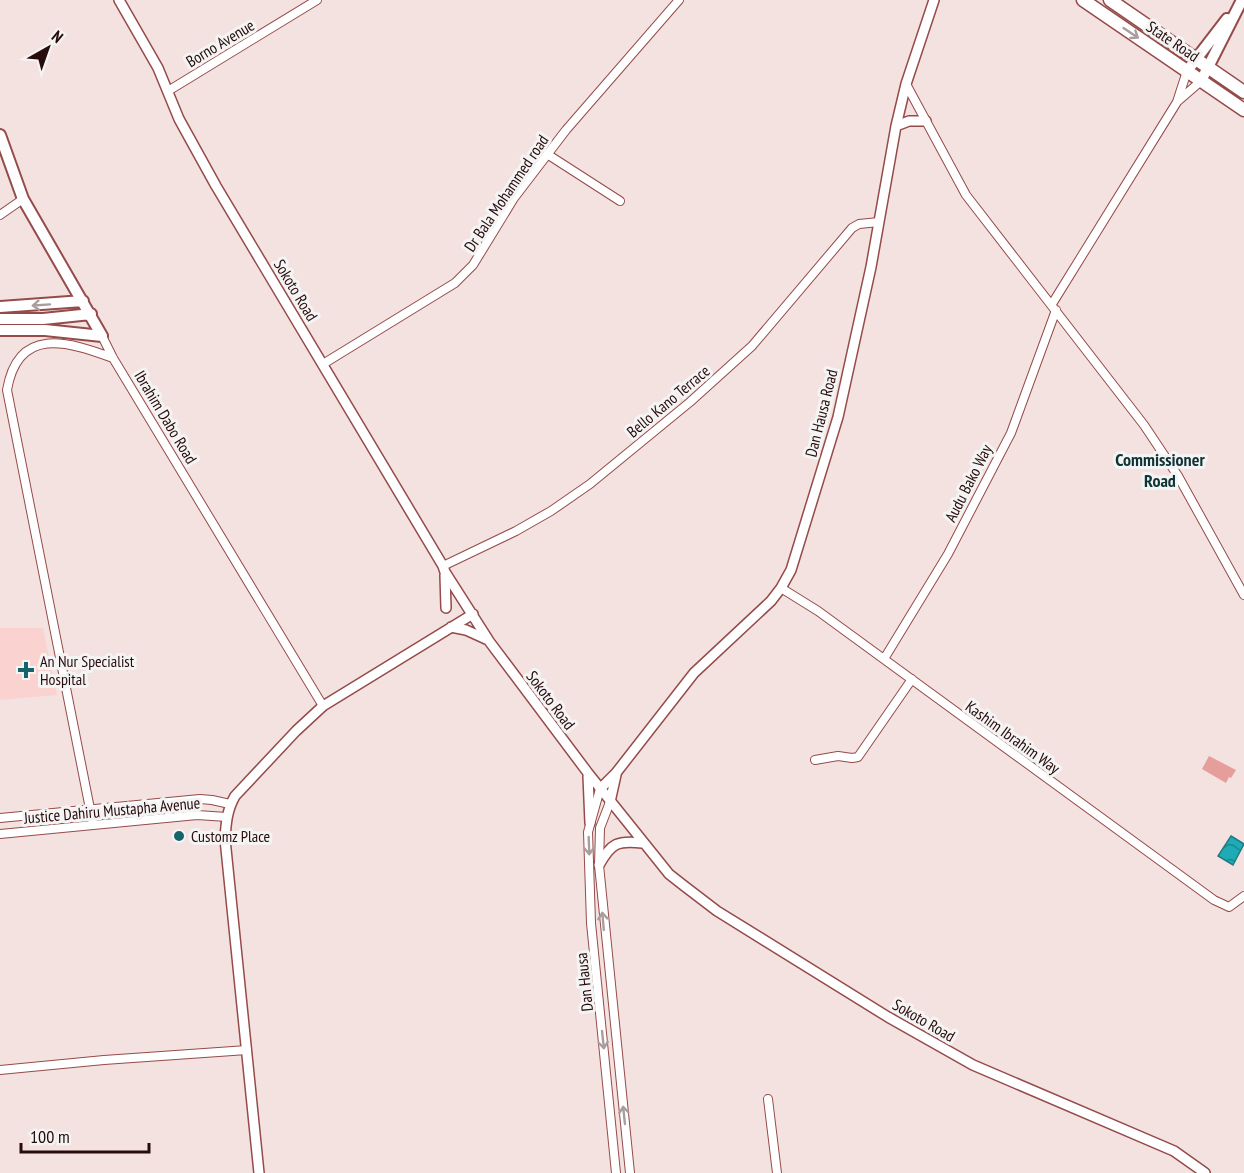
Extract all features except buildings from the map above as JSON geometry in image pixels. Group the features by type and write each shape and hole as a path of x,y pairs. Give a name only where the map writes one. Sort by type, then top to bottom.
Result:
{"main road":[{"name":"State Road","path":"1083,0 1244,111"},
{"name":"State Road","path":"1110,0 1244,92"},
{"path":"1187,71 1240,2"},
{"path":"1201,81 1240,2"},
{"name":"Ibrahim Dabo Road","path":"0,135 23,199 102,336"},
{"path":"0,307 83,301"},
{"path":"0,330 91,314"},
{"path":"0,319 44,324 102,336"}],"street":[{"name":"Sokoto Road","path":"119,0 158,68 179,119 216,186 489,641 610,802 669,874 701,899 888,1017 972,1065 1174,1151 1205,1173"},
{"name":"Borno Avenue","path":"168,91 317,0"},
{"name":"Dr Bala Mohammed road","path":"323,364 455,283 473,265 514,198 547,154 679,0"},
{"name":"Dan Hausa Road","path":"600,789 616,773 694,673 771,601 791,570 838,417 879,222 896,126 906,84 934,0"},
{"path":"1177,102 1187,71"},
{"path":"1177,102 1201,81"},
{"path":"906,84 966,195 1144,425 1178,476 1244,594"},
{"name":"Audu Bako Way","path":"884,659 948,554 1011,433 1054,307 1177,102"},
{"path":"896,126 909,121 926,121"},
{"path":"547,154 620,201"},
{"path":"0,215 23,199"},
{"name":"Bello Kano Terrace","path":"444,569 551,511 590,484 690,402 752,346 852,228 859,224 879,222"},
{"name":"Ibrahim Dabo Road","path":"102,336 112,358 323,706"},
{"path":"93,824 7,390 14,364 23,353 43,343 54,342 81,346 112,358"},
{"path":"444,569 446,608"},
{"name":"Kashim Ibrahim Way","path":"781,588 818,611 1214,900 1229,907 1244,896"},
{"path":"259,1173 225,839 230,804 265,764 323,706 473,614"},
{"path":"451,627 466,630 489,641"},
{"path":"815,760 838,756 858,757 912,679"},
{"path":"588,773 590,823"},
{"path":"610,802 616,773"},
{"name":"Dan Hausa","path":"600,789 588,832 591,923 616,1173"},
{"path":"0,818 200,799 230,804"},
{"name":"Dan Hausa","path":"610,802 600,828 599,865 630,1173"},
{"name":"Justice Dahiru Mustapha Avenue","path":"0,834 197,815 227,817"},
{"path":"599,865 611,847 619,842 642,843"},
{"path":"0,1070 247,1050"},
{"path":"768,1099 777,1173"}],"shaded area":[{"name":"An Nur Specialist Hospital","path":"0,628 43,628 57,695 0,700"},
{"path":"1209,756 1236,770 1226,783 1202,769"}],"water":[{"path":"1231,836 1244,844 1233,865 1218,856"}],"place":[{"name":"An Nur Specialist Hospital","path":"26,670"},
{"name":"Customz Place","path":"179,836"}],"district":[{"name":"Commissioner Road","path":"1160,470"}]}
